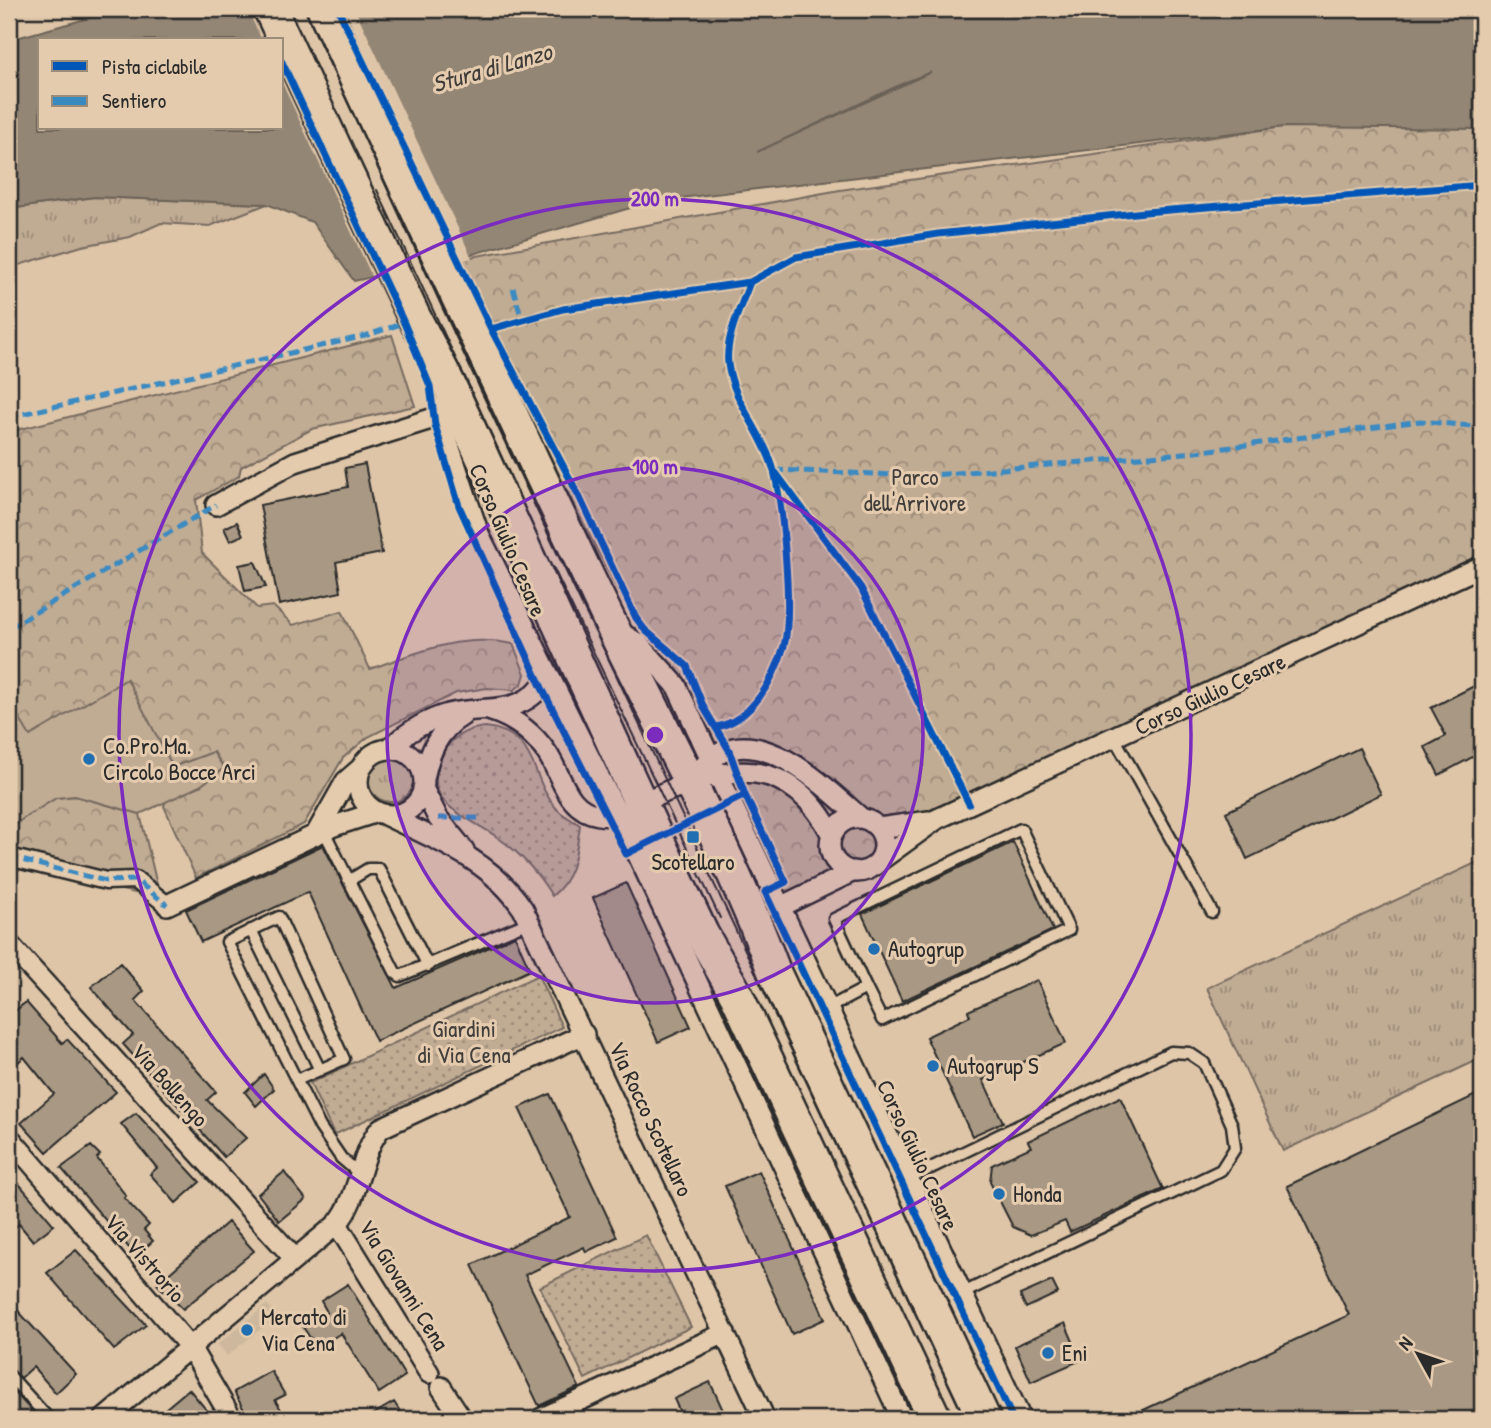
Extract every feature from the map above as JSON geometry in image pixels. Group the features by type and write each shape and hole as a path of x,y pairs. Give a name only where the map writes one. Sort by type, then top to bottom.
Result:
{"main road":[{"name":"Corso Giulio Cesare","path":"270,9 284,38"},
{"name":"Corso Giulio Cesare","path":"324,9 457,299 612,626 707,771 775,974 984,1419"},
{"name":"Corso Giulio Cesare","path":"284,39 414,317 629,808 736,994 935,1419"}],"street":[{"path":"216,505 295,462 452,403"},
{"name":"Corso Giulio Cesare","path":"452,403 443,428 475,524 549,676 629,808 902,1419"},
{"name":"Corso Giulio Cesare","path":"879,861 937,819 1115,739 1482,566"},
{"path":"320,832 346,781 372,755 388,749 418,727 448,714 528,701 549,676"},
{"path":"9,857 106,881 136,880 167,905 320,832 381,813 410,809 423,784 436,741 448,726 478,711 507,716 533,736 549,756 567,795 583,811 602,816 629,808 707,771 740,749 783,757 805,769 861,818 878,828 884,841 879,861 867,870 854,871 780,906"},
{"path":"388,749 412,757 423,784"},
{"path":"361,768 360,793 381,813"},
{"path":"707,771 746,770 775,777 820,812 832,835 831,849 836,861 854,871"},
{"name":"Corso Giulio Cesare","path":"707,771 780,906 1021,1419"},
{"name":"Via Rocco Scotellaro","path":"423,784 442,825 469,856 503,883 529,922 765,1419"},
{"name":"Via Rocco Scotellaro","path":"381,813 469,856"},
{"path":"832,835 847,820 861,818"},
{"name":"Corso Giulio Cesare","path":"878,828 937,819"},
{"name":"Via Bollengo","path":"9,944 295,1259"},
{"name":"Via Giovanni Cena","path":"104,1419 337,1224 349,1210 377,1133 388,1124 584,1034"},
{"name":"Via Vistrorio","path":"9,1137 190,1348 232,1419"},
{"name":"Via Giovanni Cena","path":"337,1224 462,1419"},
{"path":"540,1419 725,1333"}],"lane":[{"path":"1115,739 1212,912"},
{"path":"1021,829 1069,930 882,1020 866,988 834,919 1021,829"},
{"path":"320,832 350,880 395,972 408,975 529,922"},
{"path":"350,880 368,869 379,869 428,966"},
{"path":"297,1080 344,1059 279,918 227,942 297,1080 330,1144 361,1175"},
{"path":"251,930 320,1070"},
{"path":"828,1008 866,988"},
{"path":"908,1179 1171,1052 1189,1053 1206,1066 1236,1134 1236,1149 1221,1170 961,1294"},
{"path":"9,1375 49,1419"}],"shaded area":[{"name":"Mercato di Via Cena","path":"267,1304 277,1316 227,1356 218,1344"}],"green space":[{"name":"Parco dell'Arrivore","path":"1298,125 1482,127 1482,565 969,804 780,907 449,261 840,190"},
{"path":"94,197 267,204 210,226 161,223 130,237 82,246 9,268 9,209"},
{"path":"392,335 415,406 312,429 241,467 239,476 196,500 202,553 257,608 273,606 293,625 342,611 370,669 440,646 494,641 513,644 525,674 522,684 514,690 487,688 456,693 368,737 343,758 304,824 196,878 164,806 166,801 200,786 224,768 214,752 173,767 30,737 9,701 9,432"},
{"name":"Co.Pro.Ma. Circolo Bocce Arci","path":"127,679 173,767 213,752 224,768 200,786 140,814 75,796 56,798 10,827 9,701 30,736"},
{"path":"486,727 503,731 525,748 548,797 559,811 580,825 570,873 552,896 534,871 513,849 458,813 440,795 436,782 438,767 449,744 463,733"},
{"path":"391,756 407,763 414,779 407,795 391,802 375,795 368,779 375,763"},
{"path":"75,796 140,814 158,889 144,895 9,865 9,826 56,798"},
{"path":"1482,860 1482,1058 1283,1151 1207,988"},
{"name":"Giardini di Via Cena","path":"538,975 562,1027 334,1135 310,1083"},
{"path":"646,1235 691,1327 585,1379 540,1287"}],"water":[{"name":"Stura di Lanzo","path":"122,9 1482,9 1482,129 1284,127 654,201 449,261 354,281 312,222 267,204 94,197 9,209 9,40","holes":["931,72 757,152 906,82"]}],"pier":[{"path":"247,9 355,9 472,258 374,281 284,87 284,38 261,38"}],"building":[{"path":"365,464 382,553 336,562 341,592 279,605 260,505 348,487 345,468"},
{"path":"237,522 243,535 230,541 224,528"},
{"path":"255,562 266,587 245,591 239,565"},
{"path":"1482,682 1482,752 1439,775 1425,747 1446,736 1431,708"},
{"path":"1359,748 1381,794 1247,859 1226,812"},
{"path":"1013,842 1053,930 902,1001 862,914"},
{"path":"323,845 396,988 515,936 530,970 376,1041 308,892 201,942 186,910"},
{"path":"626,883 691,1027 658,1042 593,898"},
{"path":"120,963 144,991 135,1000 216,1092 207,1100 246,1138 224,1157 123,1044 133,1035 91,987"},
{"path":"1037,980 1066,1043 983,1080 1003,1122 972,1136 926,1037 970,1016 968,1011"},
{"path":"26,1002 62,1043 67,1039 116,1092 47,1152 21,1123 54,1094 24,1057 9,1070 9,1016"},
{"path":"264,1074 274,1089 256,1106 245,1092"},
{"path":"1482,1092 1482,1419 1124,1419 1349,1315 1287,1186"},
{"path":"550,1094 617,1237 586,1252 584,1247 525,1275 579,1387 539,1406 472,1265 570,1217 519,1108"},
{"path":"1120,1097 1163,1189 1070,1232 1065,1221 1031,1235 1013,1227 990,1182 992,1165 1031,1147 1028,1141"},
{"path":"136,1113 200,1182 176,1203 150,1174 157,1168 121,1124"},
{"path":"91,1146 100,1155 97,1158 126,1196 124,1198 149,1225 144,1230 153,1241 136,1256 61,1168"},
{"path":"759,1171 825,1319 792,1334 725,1186"},
{"path":"9,1172 54,1225 33,1241 19,1224 9,1232"},
{"path":"284,1172 306,1199 279,1221 258,1194"},
{"path":"228,1222 254,1251 183,1309 157,1284"},
{"path":"76,1250 146,1325 114,1350 47,1273"},
{"path":"1052,1281 1058,1293 1026,1308 1020,1295"},
{"path":"348,1284 405,1376 379,1393 341,1333 317,1348 303,1327 327,1312 321,1301"},
{"path":"9,1301 76,1374 56,1393 33,1367 21,1378 9,1368"},
{"name":"Eni","path":"1065,1323 1081,1360 1031,1382 1015,1346"},
{"path":"271,1371 285,1395 275,1400 287,1419 249,1419 234,1392"},
{"path":"710,1382 727,1419 683,1419 674,1399"},
{"path":"9,1386 39,1419 9,1419"},
{"path":"189,1389 214,1419 153,1419"},
{"path":"394,1402 405,1419 365,1419"}],"tram line":[{"path":"304,9 965,1419"},
{"path":"377,190 510,475"},
{"path":"553,567 720,918"}],"marked path":[{"path":"513,288 522,320"},
{"path":"9,417 365,336 404,323"},
{"path":"774,470 923,476 1196,452 1420,421 1482,427"},
{"path":"9,628 216,505"},
{"path":"438,818 483,818"},
{"path":"9,857 106,881 136,880 167,905"}],"cycle path":[{"path":"338,9 491,329 579,496 636,618 645,630 687,666 704,708 729,750 745,795 786,882 765,892 1013,1419"},
{"path":"284,66 404,323 430,386 435,425 459,506 542,688 626,854 745,795"},
{"path":"491,329 563,309 750,282 796,257 938,234 1145,212 1482,185"},
{"path":"716,727 740,716 760,697 780,659 787,630 786,560 774,471 736,392 728,364 731,333 750,282"},
{"path":"776,473 861,588 969,804"}],"place":[{"name":"Co.Pro.Ma. Circolo Bocce Arci","path":"89,759"},
{"name":"Scotellaro","path":"693,837"},
{"name":"Autogrup","path":"874,949"},
{"name":"Autogrup S","path":"933,1066"},
{"name":"Honda","path":"999,1194"},
{"name":"Mercato di Via Cena","path":"247,1330"},
{"name":"Eni","path":"1048,1353"}]}
